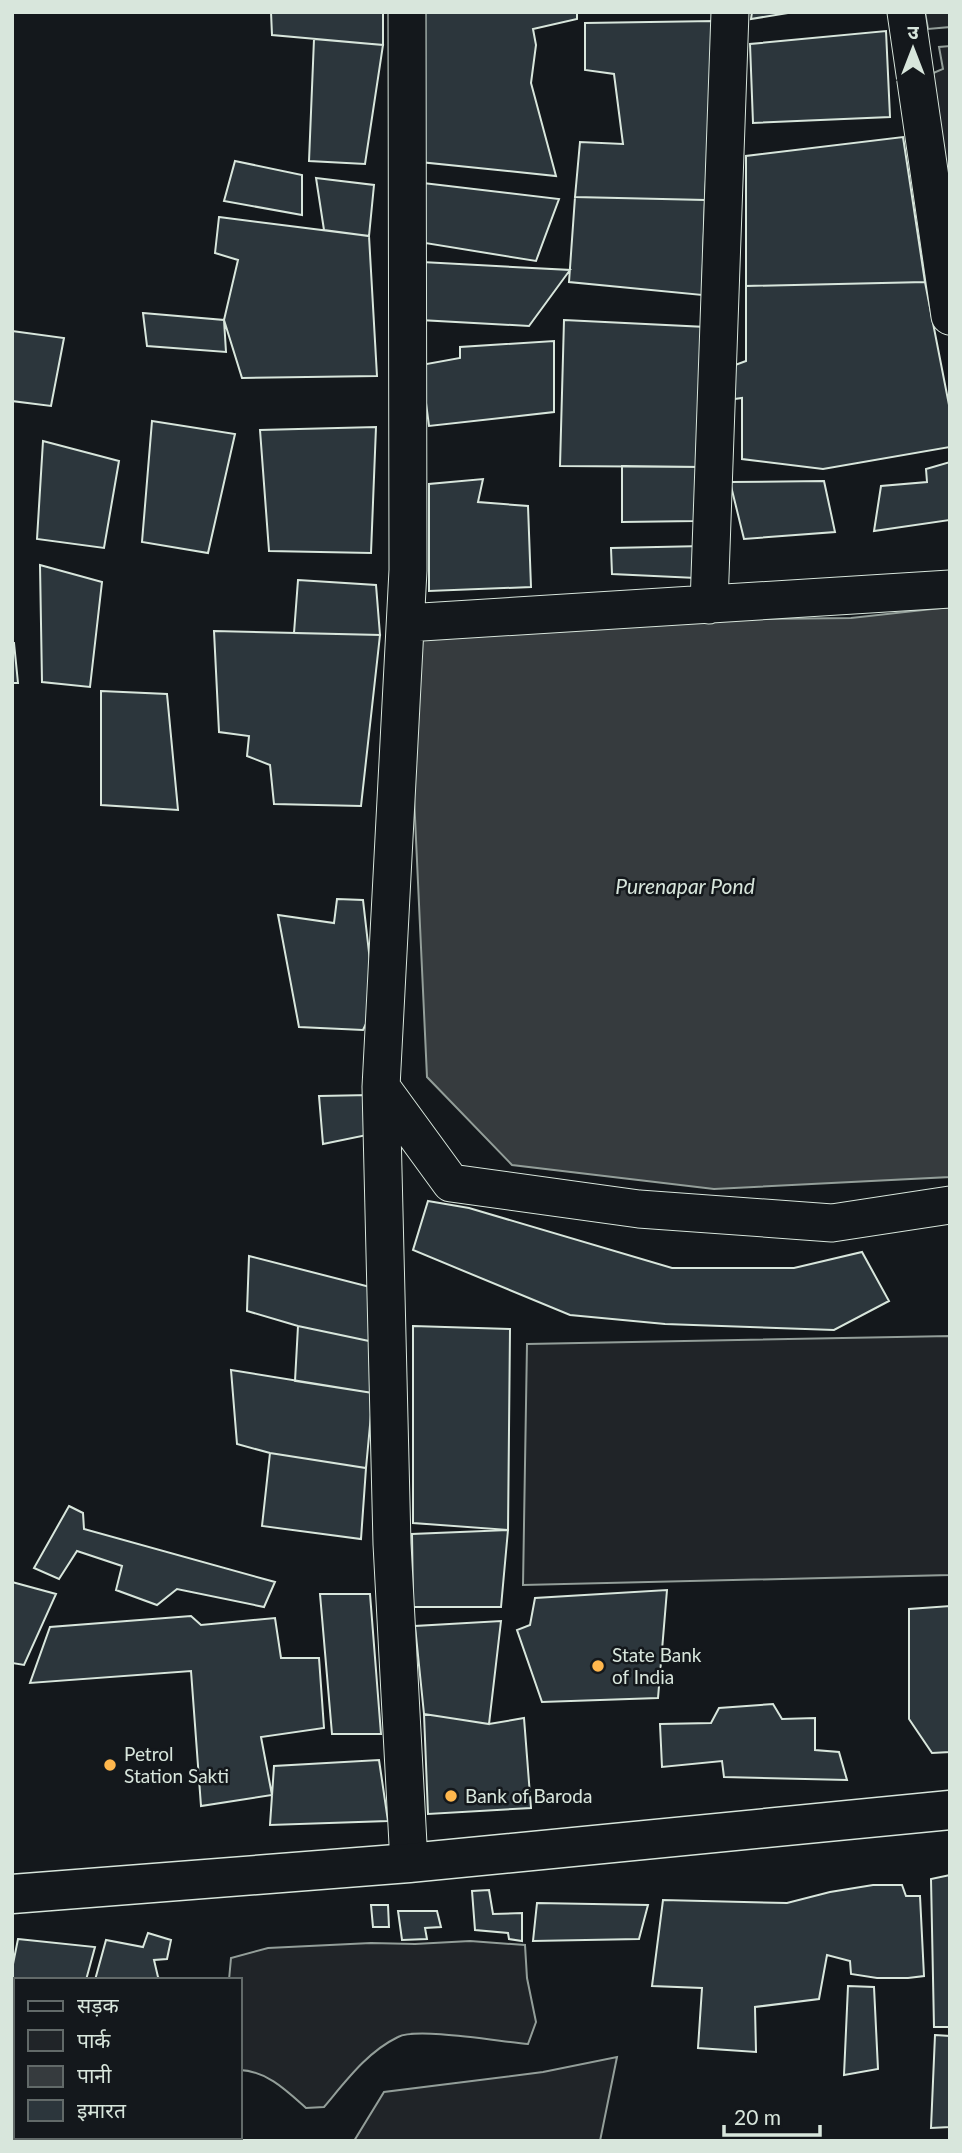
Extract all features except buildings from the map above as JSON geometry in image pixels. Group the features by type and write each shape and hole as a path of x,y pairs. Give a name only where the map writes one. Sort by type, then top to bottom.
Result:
{"main road":[{"path":"12,1894 409,1863 950,1810"}],"street":[{"path":"407,12 408,570 382,1087 392,1544 409,1863"},
{"path":"709,605 730,12"},
{"path":"906,12 950,316"},
{"path":"406,624 950,589"},
{"path":"382,1087 451,1183 639,1209 832,1223 950,1205"}],"green space":[{"path":"925,12 950,12 950,27 928,29"},
{"path":"950,46 950,213 931,74 943,69 939,47"},
{"path":"950,1336 950,1575 523,1585 527,1344"},
{"path":"470,1941 525,1945 527,1978 536,2022 528,2044 441,2034 408,2034 398,2037 367,2059 324,2107 306,2108 268,2078 242,2070 242,1978 229,1978 231,1958 268,1948 371,1943"},
{"path":"617,2057 600,2141 354,2141 384,2092 543,2072"}],"water":[{"name":"Purenapar Pond","path":"950,607 950,1177 714,1189 512,1165 427,1077 406,623 851,618"}],"place":[{"name":"State Bank of India","path":"598,1666"},
{"name":"Petrol Station Sakti","path":"110,1765"},
{"name":"Bank of Baroda","path":"451,1796"}]}
